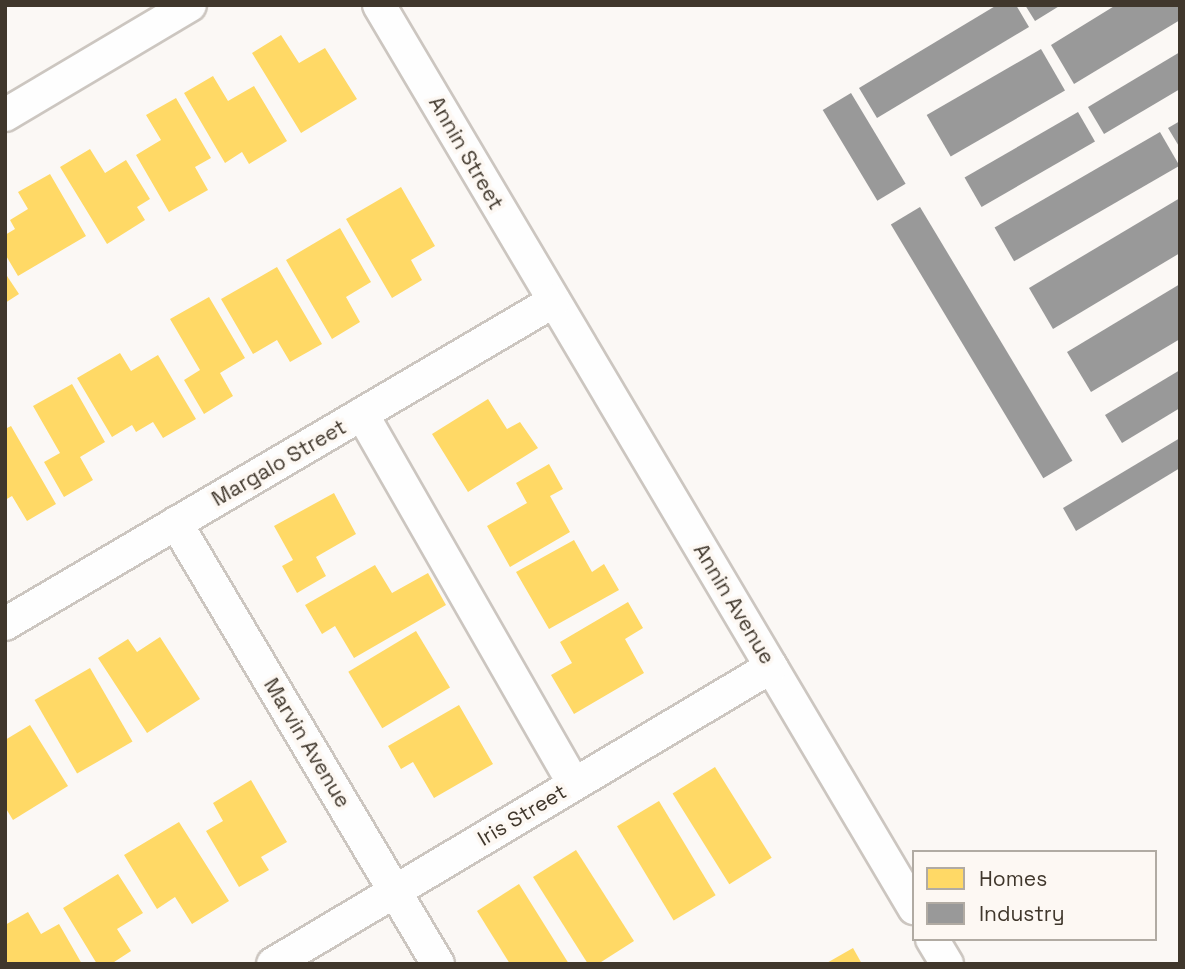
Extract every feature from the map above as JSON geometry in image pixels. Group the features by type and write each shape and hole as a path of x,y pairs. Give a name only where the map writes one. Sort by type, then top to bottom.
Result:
{"street":[{"path":"5,115 190,5"},
{"name":"Annin Street","path":"379,5 554,301"},
{"name":"Margalo Street","path":"5,624 554,301"},
{"name":"Annin Avenue","path":"554,301 912,905"},
{"path":"362,414 574,784"},
{"name":"Marvin Avenue","path":"176,523 438,964"},
{"name":"Iris Street","path":"273,964 771,667"},
{"path":"933,941 947,964"}],"building: Homes":[{"path":"281,35 299,63 325,48 357,99 301,133 252,53"},
{"path":"213,76 228,101 254,86 287,141 249,164 242,152 225,163 184,93"},
{"path":"176,98 211,158 195,167 208,190 169,212 136,155 161,140 146,115"},
{"path":"90,149 105,173 126,160 150,199 137,207 145,220 107,244 60,167"},
{"path":"50,174 86,236 18,276 5,254 5,235 15,229 10,220 28,209 18,192"},
{"path":"401,187 435,246 411,260 422,280 392,298 346,219"},
{"path":"340,228 371,282 346,297 360,322 332,339 286,260"},
{"path":"277,267 322,344 290,362 277,340 253,354 221,299"},
{"path":"5,273 19,294 5,303"},
{"path":"209,297 245,358 220,373 233,396 204,414 184,380 200,370 170,319"},
{"path":"120,353 131,371 158,355 196,419 163,438 153,422 136,432 132,425 112,437 77,378"},
{"path":"72,384 105,442 80,457 93,480 64,497 44,462 60,453 33,406"},
{"path":"488,399 507,429 520,422 538,448 468,492 432,434"},
{"path":"11,426 56,504 27,521 12,496 5,500 5,429"},
{"path":"549,464 563,489 550,496 570,532 510,567 487,526 527,503 516,483"},
{"path":"334,493 356,534 316,557 326,576 297,593 282,566 293,560 274,526"},
{"path":"574,540 592,572 604,564 619,590 549,629 516,572"},
{"path":"375,565 392,593 428,573 446,605 354,658 335,626 322,634 305,605"},
{"path":"628,602 643,628 625,639 644,673 574,714 551,675 572,663 560,642"},
{"path":"416,631 450,688 382,728 348,672"},
{"path":"160,637 200,699 147,733 98,658 128,639 137,652"},
{"path":"90,668 132,742 77,774 35,700"},
{"path":"459,705 493,764 434,798 413,762 401,769 388,746"},
{"path":"30,725 68,786 13,820 5,807 5,740"},
{"path":"715,767 772,858 729,884 673,793"},
{"path":"251,780 287,842 261,857 269,870 239,887 206,831 223,821 213,803"},
{"path":"659,801 716,895 674,921 617,826"},
{"path":"179,822 229,901 192,924 175,897 157,909 124,855"},
{"path":"576,850 634,941 598,964 588,964 533,877"},
{"path":"118,874 143,913 117,929 131,951 111,964 97,964 63,908"},
{"path":"519,884 569,964 510,964 477,911"},
{"path":"28,912 41,934 59,924 82,964 5,964 5,925"},
{"path":"853,948 862,964 825,964"}],"building: Industry":[{"path":"997,5 1016,5 1029,27 877,118 859,88"},
{"path":"1025,5 1061,5 1035,21"},
{"path":"1116,5 1180,5 1180,20 1074,84 1051,45"},
{"path":"1041,49 1065,91 951,157 927,115"},
{"path":"1180,52 1180,89 1104,134 1088,107"},
{"path":"851,93 906,184 877,201 823,110"},
{"path":"1078,112 1095,141 982,207 965,178"},
{"path":"1180,121 1180,148 1168,128"},
{"path":"1160,132 1180,166 1014,261 995,228"},
{"path":"1180,198 1180,253 1053,329 1029,288"},
{"path":"920,207 1072,461 1043,478 891,225"},
{"path":"1180,284 1180,339 1091,392 1067,352"},
{"path":"1180,370 1180,408 1122,443 1105,415"},
{"path":"1180,438 1180,468 1076,531 1063,508"}]}
